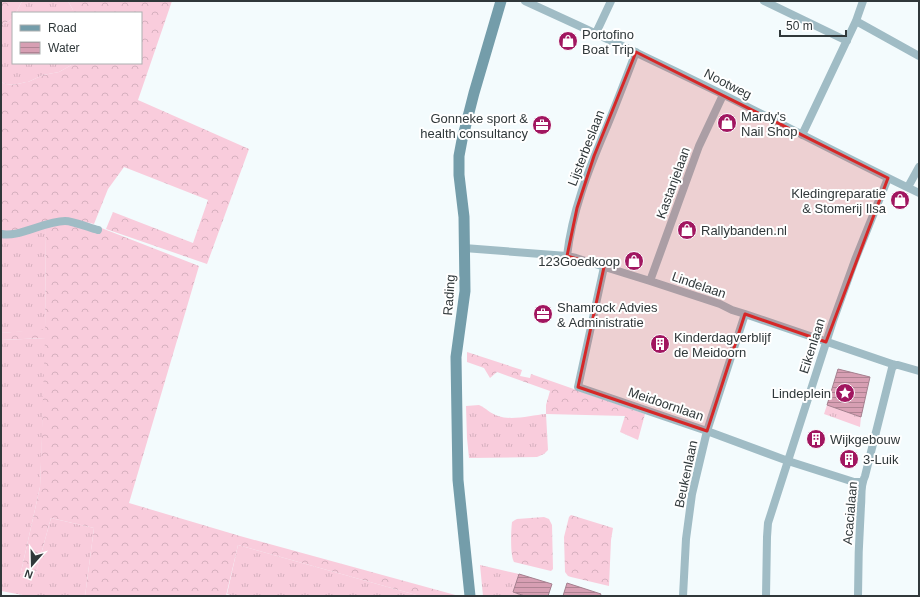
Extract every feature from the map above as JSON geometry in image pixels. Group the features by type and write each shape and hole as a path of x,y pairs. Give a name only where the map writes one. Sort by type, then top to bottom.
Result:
{"main road":[{"name":"Rading","path":"470,596 458,480 456,357 465,291 464,216 459,175 459,156 474,93 501,1"}],"street":[{"name":"Nootweg","path":"525,1 636,52 919,193"},
{"path":"596,33 610,1"},
{"path":"764,1 846,41"},
{"path":"802,135 856,21 863,1"},
{"path":"856,21 919,56"},
{"name":"Lijsterbeslaan","path":"567,256 570,234 585,181 636,52"},
{"name":"Kastanjelaan","path":"650,281 699,146 723,95"},
{"path":"908,188 919,167"},
{"name":"Eikenlaan","path":"766,596 768,523 833,321 855,260 888,178"},
{"path":"1,234 14,234 45,224 66,220 98,230"},
{"name":"Lindelaan","path":"464,248 576,258 720,304 732,310 895,365 919,371"},
{"name":"Meidoornlaan","path":"604,267 578,387 707,431 788,461 854,482 862,482"},
{"name":"Beukenlaan","path":"683,596 686,539 692,494 707,431 745,314"},
{"name":"Acacialaan","path":"858,596 858,542 862,503 862,482 865,476 892,368 895,365"}],"highlighted area":[{"path":"636,52 888,178 826,342 745,314 707,431 578,387 604,267 567,256 577,208 594,156"}],"green space":[{"path":"1,1 23,1 16,12 12,12 12,19 1,25"},
{"path":"23,1 68,1 73,12 16,12"},
{"path":"68,1 172,1 138,100 249,149 207,264 106,229 113,212 193,243 208,200 124,167 108,189 94,224 86,222 199,266 129,503 240,536 459,596 420,596 238,545 226,596 85,596 94,528 51,518 35,576 21,572 40,487 45,338 1,340 1,333 45,329 46,225 1,236 1,82 10,85 28,82 43,75 59,72 73,64 142,64 142,12 73,12"},
{"path":"12,19 12,64 73,64 59,72 43,75 28,82 10,85 1,82 1,25"},
{"path":"46,225 45,330 1,333 1,236"},
{"path":"46,338 40,487 21,572 35,576 51,518 94,528 85,596 28,596 1,591 1,340"},
{"path":"467,352 522,370 520,376 530,378 531,374 645,414 638,440 620,432 625,416 546,414 546,405 550,391 497,372 490,378 484,368 467,362"},
{"path":"479,405 495,415 509,418 546,414 548,450 544,454 537,457 469,458 466,406"},
{"path":"827,405 861,417 860,427 824,414"},
{"path":"571,515 613,528 609,586 571,577 565,572 564,537 569,517"},
{"path":"544,517 549,519 552,525 553,569 551,571 514,562 512,554 512,522 517,519"},
{"path":"238,545 420,596 234,596 227,594"},
{"path":"480,565 519,574 513,592 525,596 483,596"}],"water":[{"path":"838,369 870,377 861,417 827,405"},
{"path":"519,574 552,584 548,596 525,596 513,592"},
{"path":"567,583 601,594 600,596 563,596"}],"place":[{"name":"Portofino Boat Trip","path":"568,41"},
{"name":"Mardy's Nail Shop","path":"727,123"},
{"name":"Gonneke sport & health consultancy","path":"542,125"},
{"name":"Kledingreparatie & Stomerij Ilsa","path":"900,200"},
{"name":"Rallybanden.nl","path":"687,230"},
{"name":"123Goedkoop","path":"634,261"},
{"name":"Shamrock Advies & Administratie","path":"543,314"},
{"name":"Kinderdagverblijf de Meidoorn","path":"660,344"},
{"name":"Lindeplein","path":"845,393"},
{"name":"Wijkgebouw","path":"816,439"},
{"name":"3-Luik","path":"849,459"}]}
